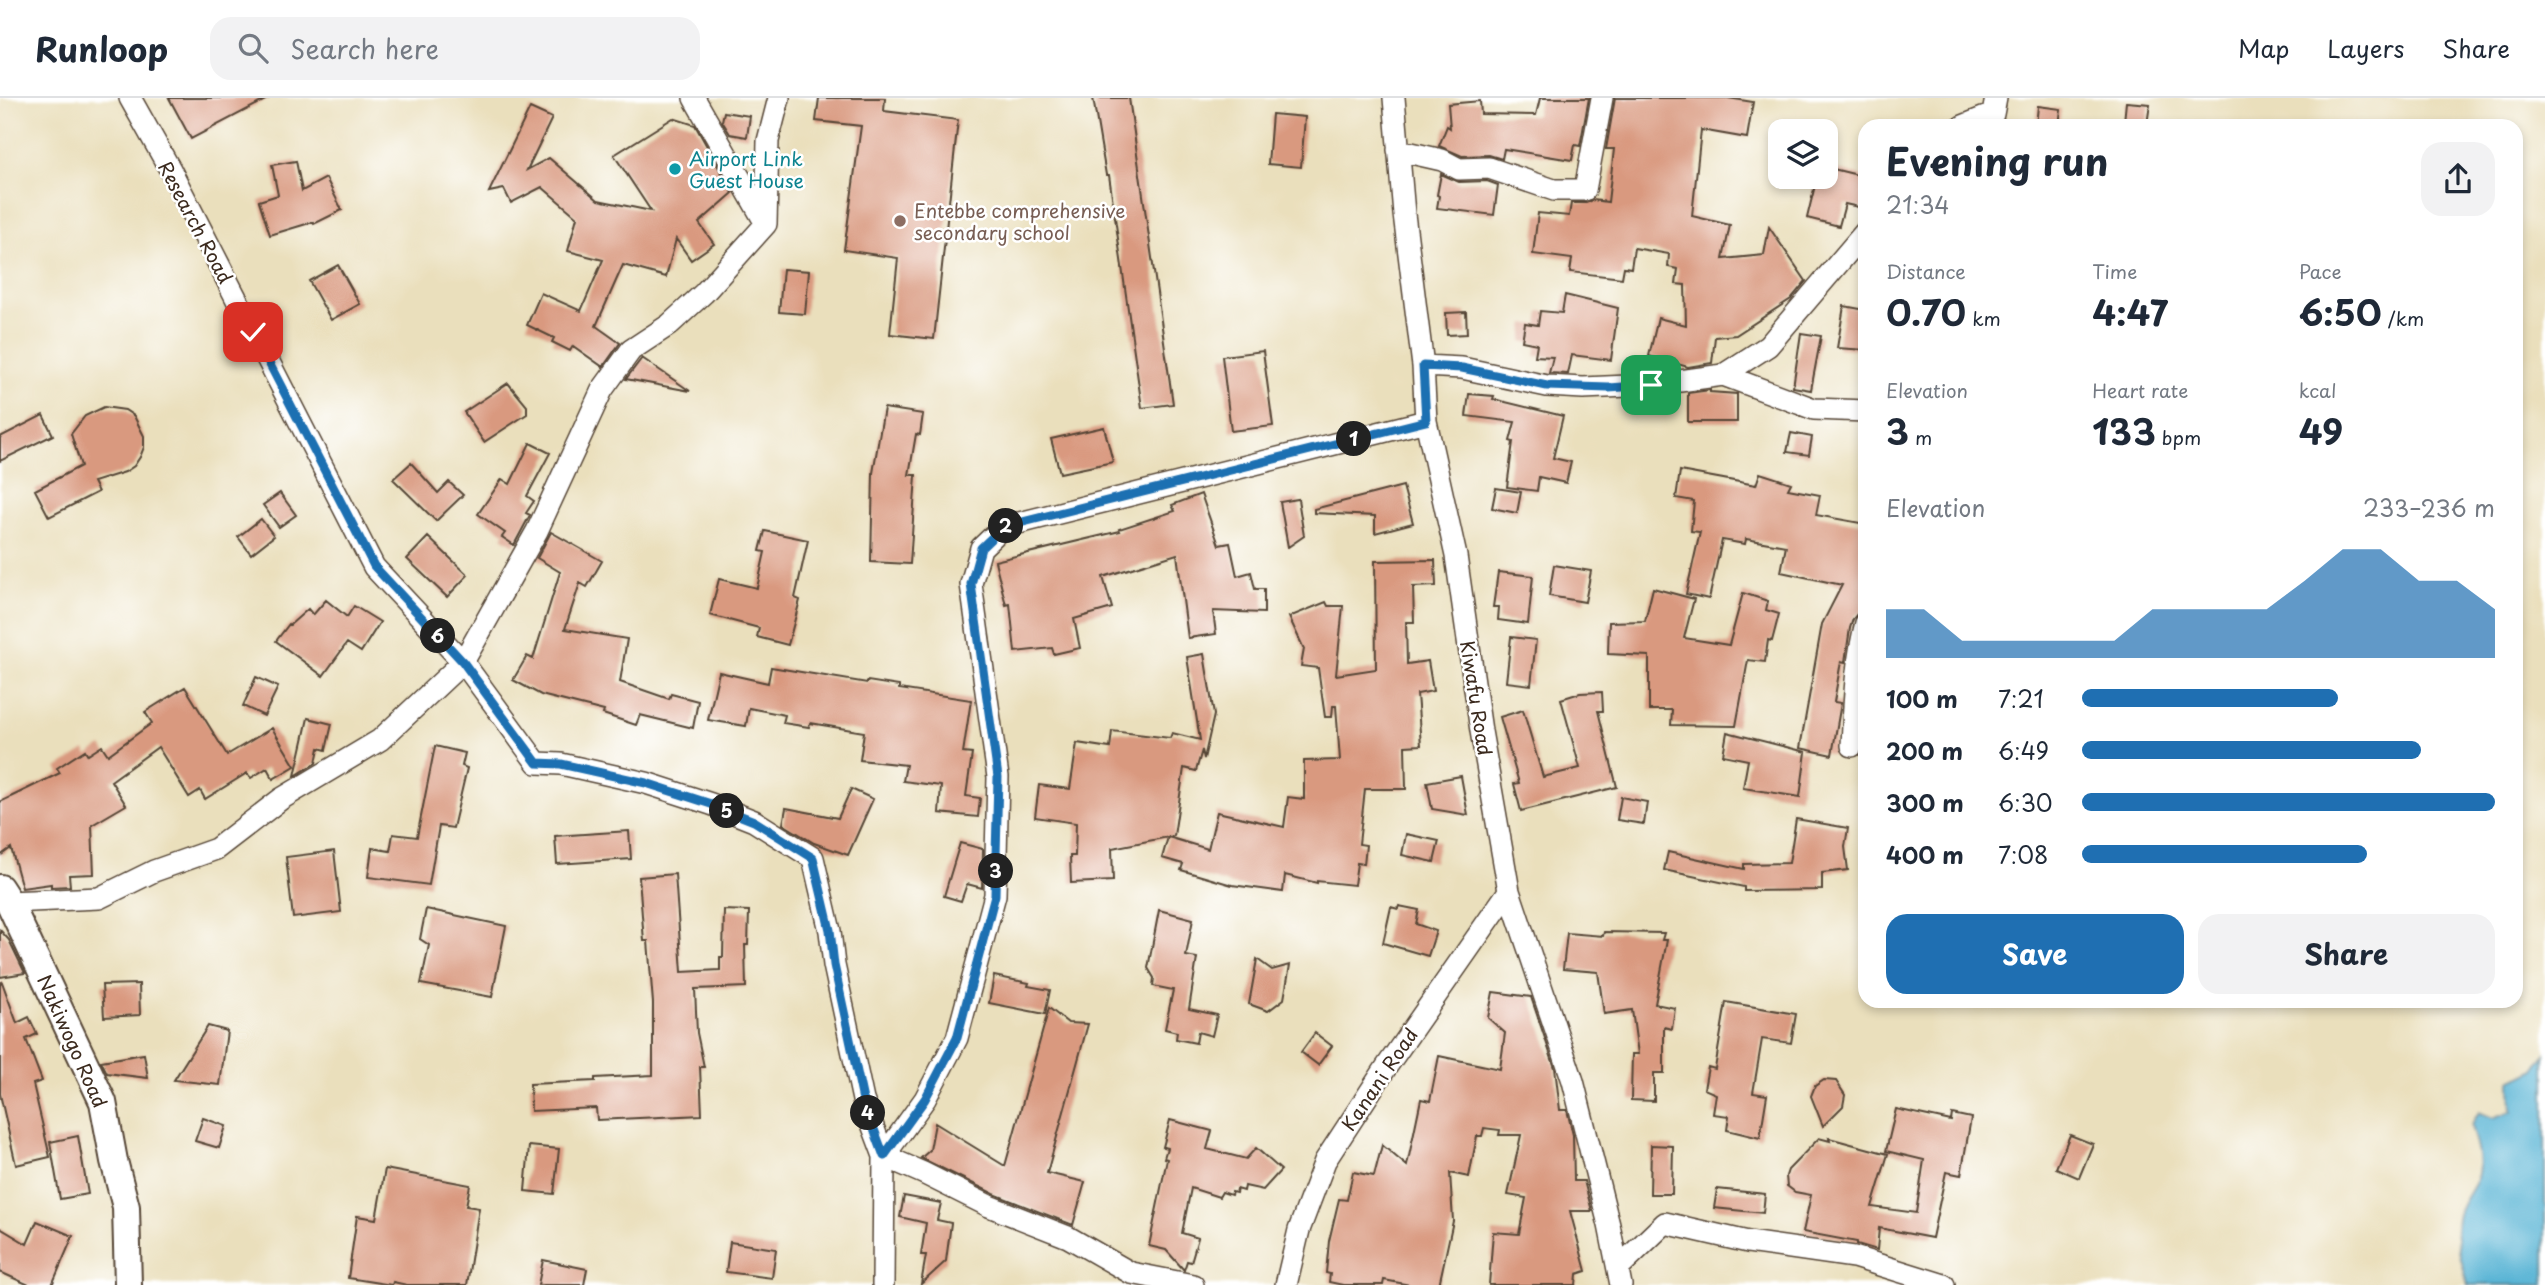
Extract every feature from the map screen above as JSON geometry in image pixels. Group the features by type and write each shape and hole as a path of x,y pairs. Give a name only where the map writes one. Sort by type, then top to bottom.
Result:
{"street":[{"name":"Research Road","path":"130,98 177,183 374,566 463,662 537,763 561,764 646,783 711,804 754,821 813,858 863,1100 884,1156"},
{"path":"694,98 766,224"},
{"path":"5,895 99,898 153,871 216,849 281,799 380,740 463,662 537,531 602,390 631,350 669,325 704,293 766,224 768,141 779,98"},
{"name":"Kiwafu Road","path":"1394,98 1404,215 1423,366 1426,421 1456,556 1509,891 1573,1082 1620,1277"},
{"path":"1398,150 1441,160 1459,169 1489,168 1554,190 1585,190 1602,98"},
{"path":"1981,119 1993,114 1996,98"},
{"path":"1423,366 1462,368 1547,386 1583,388 1651,385 1723,375 1768,346 1858,240"},
{"path":"1723,375 1814,409 1858,411"},
{"path":"883,1285 884,1156 925,1099 957,1038 995,895 998,777 971,584 981,548 1003,527 1426,421"},
{"path":"1853,746 1858,662"},
{"name":"Kanani Road","path":"1286,1285 1299,1230 1325,1161 1387,1066 1509,891"},
{"name":"Nakiwogo Road","path":"5,895 103,1102 126,1207 128,1285"},
{"path":"884,1156 989,1206 1068,1237 1131,1273 1193,1285"},
{"path":"1620,1277 1665,1223 1748,1242 1854,1257 1944,1285"}],"water":[{"path":"2545,1054 2545,1285 2468,1285 2456,1231 2458,1214 2476,1180 2479,1167 2471,1126 2479,1112 2493,1118 2512,1111 2511,1081 2536,1069"}],"building":[{"path":"169,98 269,98 191,139"},
{"path":"819,98 885,98 884,111 958,120 934,339 890,334 898,258 844,250 861,126 816,121"},
{"path":"1093,98 1129,98 1173,404 1142,408 1109,175 1106,175"},
{"path":"1540,98 1589,98 1580,146 1575,145 1572,160 1504,149 1502,159 1489,155 1462,156 1439,146 1447,126 1450,128 1448,104 1480,101 1481,114 1536,115"},
{"path":"1615,98 1728,98 1753,102 1747,138 1701,130 1692,216 1730,225 1723,259 1764,255 1769,227 1806,281 1791,299 1736,335 1715,337 1712,363 1688,367 1649,356 1658,318 1686,325 1685,285 1676,284 1678,269 1668,267 1669,254 1634,248 1631,268 1624,267 1622,278 1570,272 1572,259 1533,254 1538,213 1569,216 1571,203 1593,200 1608,202 1614,149 1606,149"},
{"path":"2126,102 2150,104 2148,119 2124,119"},
{"path":"2038,106 2061,109 2060,119 2037,119"},
{"path":"530,108 552,118 527,170 549,158 598,200 651,211 614,155 673,118 695,125 733,193 699,223 714,244 691,260 676,239 666,277 623,265 596,326 620,343 603,367 573,346 570,351 552,342 554,338 527,325 541,293 581,311 603,260 568,251 577,217 542,187 511,203 504,189 489,192"},
{"path":"724,112 750,116 747,137 730,134 722,121"},
{"path":"1272,114 1305,117 1301,167 1268,164"},
{"path":"296,161 302,191 326,178 342,210 314,224 313,222 270,235 259,201 278,195 272,165"},
{"path":"1838,170 1858,175 1858,207 1845,204 1839,226 1807,218 1814,189 1838,189"},
{"path":"1441,174 1459,182 1487,181 1498,185 1494,215 1437,208"},
{"path":"338,265 360,304 331,320 309,281"},
{"path":"783,269 809,271 805,314 779,312"},
{"path":"1565,295 1618,308 1611,360 1572,355 1568,374 1549,373 1553,357 1535,356 1537,344 1522,341 1525,323 1538,325 1540,311 1562,313"},
{"path":"1844,306 1858,309 1858,349 1837,348"},
{"path":"1466,312 1467,334 1447,335 1446,313"},
{"path":"1801,333 1821,336 1811,390 1793,387"},
{"path":"1263,351 1273,426 1231,431 1222,356"},
{"path":"642,358 690,391 626,379"},
{"path":"508,383 527,406 527,414 484,442 464,412"},
{"path":"1710,390 1737,394 1737,422 1688,422 1688,393"},
{"path":"1469,394 1494,396 1493,399 1563,416 1553,458 1571,462 1566,483 1539,477 1537,491 1507,487 1513,442 1510,441 1515,422 1466,416"},
{"path":"104,407 125,410 134,416 144,436 140,457 134,466 125,472 93,482 98,492 49,517 35,490 81,466 71,434 85,416"},
{"path":"884,408 923,414 920,435 916,434 909,475 916,475 910,564 871,562 873,473"},
{"path":"43,415 53,435 0,461 0,437"},
{"path":"1104,427 1113,462 1060,473 1051,439"},
{"path":"1791,433 1812,437 1809,455 1787,452"},
{"path":"530,443 550,453 527,496 534,501 526,513 530,515 514,545 502,537 505,533 478,514 502,479 510,484"},
{"path":"411,463 438,493 449,482 463,495 436,521 393,479"},
{"path":"1680,471 1756,485 1760,473 1791,483 1788,489 1820,495 1816,515 1858,523 1858,614 1850,628 1845,662 1841,661 1834,702 1841,703 1832,755 1800,748 1822,624 1842,585 1781,572 1786,546 1746,539 1745,544 1722,540 1709,599 1686,594 1700,532 1691,531 1694,501 1676,498"},
{"path":"1403,486 1413,523 1375,533 1375,516 1314,513 1314,509"},
{"path":"1496,488 1521,492 1517,513 1492,508"},
{"path":"280,493 296,515 279,527 263,505"},
{"path":"1201,494 1219,545 1230,543 1237,576 1251,572 1255,589 1264,589 1264,613 1213,611 1216,634 1188,638 1177,554 1103,577 1112,608 1074,619 1080,648 1054,654 1052,648 1015,652 1010,604 1006,605 995,561 1120,531 1119,529 1175,511 1172,505"},
{"path":"1298,499 1304,536 1288,547 1280,502"},
{"path":"261,519 274,536 251,554 238,537"},
{"path":"765,531 808,540 795,598 800,600 788,645 757,637 759,628 710,615 719,579 757,588 765,552 760,551"},
{"path":"551,532 602,561 587,587 580,583 565,629 627,639 620,682 669,699 671,694 698,701 693,728 640,715 636,725 603,714 604,711 541,695 513,680 527,656 533,659 560,572 537,558"},
{"path":"428,537 468,575 447,597 407,559"},
{"path":"1435,560 1436,586 1413,587 1414,622 1406,622 1407,664 1428,661 1433,691 1417,694 1421,745 1405,746 1406,789 1365,789 1359,844 1366,845 1364,864 1357,863 1354,885 1317,883 1285,875 1283,892 1232,885 1181,870 1183,864 1162,858 1168,837 1208,849 1217,812 1284,827 1288,797 1304,799 1304,761 1340,760 1336,706 1333,706 1332,717 1325,717 1318,668 1301,666 1304,649 1289,617 1326,602 1328,606 1343,606 1336,675 1376,669 1375,561"},
{"path":"1554,565 1591,571 1585,602 1549,596"},
{"path":"1498,572 1533,576 1528,624 1498,620 1499,607 1493,607"},
{"path":"1653,588 1694,599 1684,638 1729,645 1743,593 1768,601 1766,610 1779,614 1772,641 1768,640 1765,662 1748,660 1736,726 1671,725 1672,710 1649,710 1649,656 1608,654 1609,622 1645,621"},
{"path":"326,600 347,617 354,606 380,622 361,652 347,643 323,676 276,641 289,624 308,609 313,615"},
{"path":"1511,637 1536,640 1531,685 1506,682"},
{"path":"1204,654 1214,715 1204,759 1202,750 1196,771 1184,768 1174,836 1112,848 1113,881 1071,883 1070,856 1075,856 1076,823 1035,817 1039,785 1070,789 1077,743 1110,748 1112,731 1170,738 1172,733 1200,740 1187,657"},
{"path":"771,667 971,700 963,753 972,754 966,796 980,798 978,817 939,813 941,786 903,781 906,765 860,760 864,732 810,723 809,727 783,723 785,715 749,708 746,726 708,720 719,672 768,683"},
{"path":"256,677 278,687 264,716 243,706"},
{"path":"185,687 227,755 272,728 295,766 273,779 267,768 251,778 247,773 205,799 200,790 189,797 158,747 111,781 126,805 92,825 94,874 69,875 70,886 51,887 51,884 22,888 11,848 0,856 0,802 60,773 57,768 85,750 88,755 102,746 108,755 152,723 145,712"},
{"path":"1602,692 1603,711 1598,711 1617,787 1521,811 1514,784 1519,783 1500,717 1523,710 1543,777 1580,768 1561,699 1580,693"},
{"path":"308,718 332,724 326,750 319,748 316,763 295,776"},
{"path":"1727,732 1806,752 1800,797 1743,788 1748,760 1723,755"},
{"path":"435,746 465,753 462,766 467,768 453,828 439,826 429,885 368,877 372,848 390,851 393,834 417,837"},
{"path":"1461,776 1468,815 1432,809 1427,782"},
{"path":"851,789 873,799 848,855 814,843 783,824 786,808 838,818"},
{"path":"1621,797 1647,802 1644,824 1617,820"},
{"path":"1796,819 1848,828 1845,847 1848,870 1822,873 1822,890 1744,891 1744,887 1664,870 1668,852 1744,869 1744,864 1789,863"},
{"path":"629,831 631,859 557,864 555,836"},
{"path":"1406,834 1439,841 1434,862 1402,855"},
{"path":"960,843 983,849 982,888 967,884 961,901 944,896"},
{"path":"334,851 341,912 293,918 286,857"},
{"path":"675,874 682,972 720,970 720,957 723,957 724,910 749,911 748,945 745,945 746,987 695,989 697,1033 704,1067 700,1067 702,1115 597,1120 596,1108 531,1111 530,1084 653,1075 653,1003 639,877"},
{"path":"1399,906 1419,910 1416,924 1436,931 1428,956 1383,943 1391,907 1398,909"},
{"path":"426,909 506,926 492,997 421,984 429,945 420,939"},
{"path":"1159,910 1193,919 1186,956 1197,958 1189,1009 1217,1015 1212,1036 1198,1032 1196,1043 1176,1039 1177,1032 1165,1029 1173,990 1153,986 1154,978 1148,968"},
{"path":"0,930 9,940 25,973 0,977"},
{"path":"1604,932 1664,933 1662,940 1667,940 1655,1004 1675,1008 1672,1029 1664,1027 1664,1073 1654,1073 1654,1101 1631,1100 1632,1054 1638,1054 1632,1010 1604,1014 1598,972 1563,969 1567,933 1603,936"},
{"path":"1257,959 1272,970 1290,965 1284,999 1268,1011 1249,1004"},
{"path":"994,976 1050,990 1045,1014 989,1003"},
{"path":"2,982 17,1023 29,1017 37,1034 26,1039 42,1081 33,1084 50,1157 16,1165 0,1094"},
{"path":"139,984 140,1015 104,1017 102,985"},
{"path":"1493,992 1531,997 1555,1068 1560,1110 1567,1110 1573,1135 1574,1181 1584,1181 1592,1211 1570,1211 1586,1271 1577,1274 1576,1285 1489,1285 1493,1232 1519,1234 1526,1198 1508,1195 1521,1135 1499,1135 1500,1130 1484,1128 1482,1136 1477,1136 1469,1177 1450,1173 1453,1221 1439,1285 1410,1285 1384,1280 1383,1285 1343,1285 1329,1282 1330,1274 1326,1273 1329,1241 1339,1199 1347,1200 1353,1172 1374,1176 1382,1145 1407,1166 1421,1099 1430,1101 1439,1056 1500,1069 1505,1033 1488,1018"},
{"path":"1726,1002 1796,1014 1791,1043 1762,1039 1753,1093 1767,1095 1760,1138 1727,1130 1729,1116 1713,1114 1716,1094 1704,1089 1708,1067 1715,1069"},
{"path":"1049,1008 1068,1023 1088,1024 1047,1173 1085,1182 1073,1225 994,1194 921,1158 930,1150 935,1123 1005,1166"},
{"path":"208,1026 227,1031 220,1085 174,1080"},
{"path":"1315,1033 1332,1046 1318,1065 1301,1052"},
{"path":"144,1054 148,1078 107,1073 101,1061"},
{"path":"1824,1080 1836,1081 1845,1095 1843,1106 1823,1126 1811,1096 1815,1086"},
{"path":"1896,1109 1951,1121 1952,1114 1971,1118 1961,1175 1946,1172 1932,1238 1879,1228 1877,1250 1857,1242 1803,1232 1811,1195 1795,1192 1787,1186 1786,1176 1788,1170 1819,1138 1830,1141 1829,1138 1888,1154 1872,1207 1916,1213 1924,1160 1886,1151"},
{"path":"203,1118 226,1126 219,1148 195,1141"},
{"path":"1170,1120 1212,1131 1207,1149 1246,1159 1256,1148 1281,1170 1263,1190 1245,1186 1244,1191 1237,1189 1236,1193 1232,1192 1231,1195 1222,1192 1219,1197 1191,1188 1182,1233 1198,1238 1191,1262 1187,1261 1184,1270 1166,1250 1149,1246 1167,1159 1164,1158 1167,1148 1163,1147"},
{"path":"2070,1135 2093,1144 2079,1178 2056,1168"},
{"path":"78,1136 88,1194 60,1199 50,1142"},
{"path":"1651,1145 1673,1146 1672,1194 1650,1194"},
{"path":"529,1146 559,1149 554,1194 525,1191"},
{"path":"385,1169 470,1185 466,1206 479,1208 467,1285 407,1285 393,1282 392,1285 348,1278 357,1216 376,1219"},
{"path":"1717,1189 1765,1194 1763,1213 1714,1208"},
{"path":"904,1196 941,1203 937,1220 951,1223 946,1261 921,1284 926,1255 921,1255 926,1223 900,1217"},
{"path":"37,1221 73,1236 52,1285 29,1285 0,1272 0,1228 27,1244"},
{"path":"730,1242 776,1249 772,1278 726,1272"},
{"path":"543,1260 587,1269 584,1285 538,1285"}],"place":[{"name":"Airport Link Guest House","path":"675,169"},
{"name":"Entebbe comprehensive secondary school","path":"900,221"}],"route":[{"path":"253,332 374,566 463,662 537,763 561,764 646,783 711,804 754,821 813,858 863,1100 884,1156 925,1099 957,1038 995,895 998,777 971,584 981,548 1003,527 1426,421 1423,366 1462,368 1547,386 1609,388 1651,385"}]}
